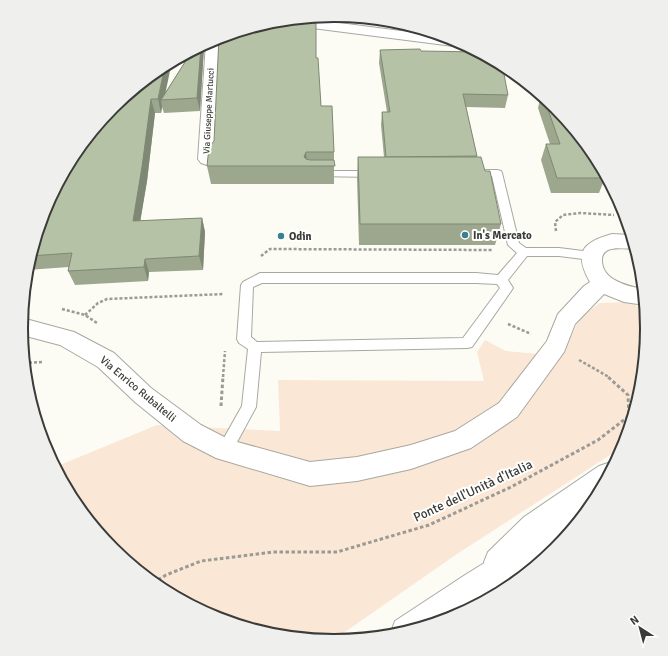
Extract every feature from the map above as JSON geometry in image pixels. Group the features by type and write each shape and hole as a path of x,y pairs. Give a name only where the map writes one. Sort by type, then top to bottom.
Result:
{"street":[{"path":"309,24 437,40"},
{"name":"Via Giuseppe Martucci","path":"207,159 214,47"},
{"path":"628,241 614,240 599,246 591,256 592,269 595,276 610,289 623,294 638,296"},
{"name":"Via Enrico Rubaltelli","path":"28,328 66,338 106,360 143,395 186,428 225,450 310,474 357,469 411,457 462,440 508,410 556,346 566,320 591,292 603,283"},
{"path":"475,585 534,526 599,481"},
{"path":"422,621 475,585 567,527"}],"lane":[{"path":"459,173 498,173 514,244 524,252 559,252 591,256"},
{"path":"311,174 381,174"},
{"path":"501,280 524,252"},
{"path":"260,278 476,278 501,280 507,288 467,343 255,347 244,339 247,285 260,278"},
{"path":"225,450 249,406 255,347"}],"path":[{"path":"556,234 555,222 564,215 580,213 617,215"},
{"path":"80,320 98,303 107,299 229,294"},
{"path":"58,308 85,315 100,325"},
{"path":"505,323 556,346"},
{"name":"Ponte dell'Unità d'Italia","path":"556,346 612,379 628,395 629,411"},
{"path":"30,363 44,362"},
{"name":"Ponte dell'Unità d'Italia","path":"160,579 201,561 273,552 338,552 429,525 511,487 598,440 627,418"}],"shaded area":[{"path":"630,302 639,308 639,348 634,388 624,426 613,453 457,554 343,634 294,631 255,624 217,611 181,593 148,571 132,558 104,530 80,498 61,465 157,425 280,431 278,380 484,381 477,352 485,340 506,351 561,356 581,316 600,303"}],"building":[{"path":"316,23 316,58 318,58 321,106 332,106 334,152 306,152 304,157 310,160 334,160 335,166 207,166 209,147 214,141 219,44 255,32"},
{"path":"420,49 421,51 465,52 487,63 504,74 508,95 463,94 477,156 386,157 382,112 390,112 380,50"},
{"path":"200,53 197,98 161,100 186,61"},
{"path":"163,75 158,99 151,99 133,221 202,218 199,256 145,259 144,267 68,271 72,253 37,256 51,211 69,175 91,142 104,126 132,98"},
{"path":"548,110 577,142 600,178 557,178 546,144 560,144"},
{"path":"358,157 481,157 485,171 490,171 501,224 360,224"}],"place":[{"name":"In's Mercato","path":"465,235"},
{"name":"Odin","path":"281,236"}]}
